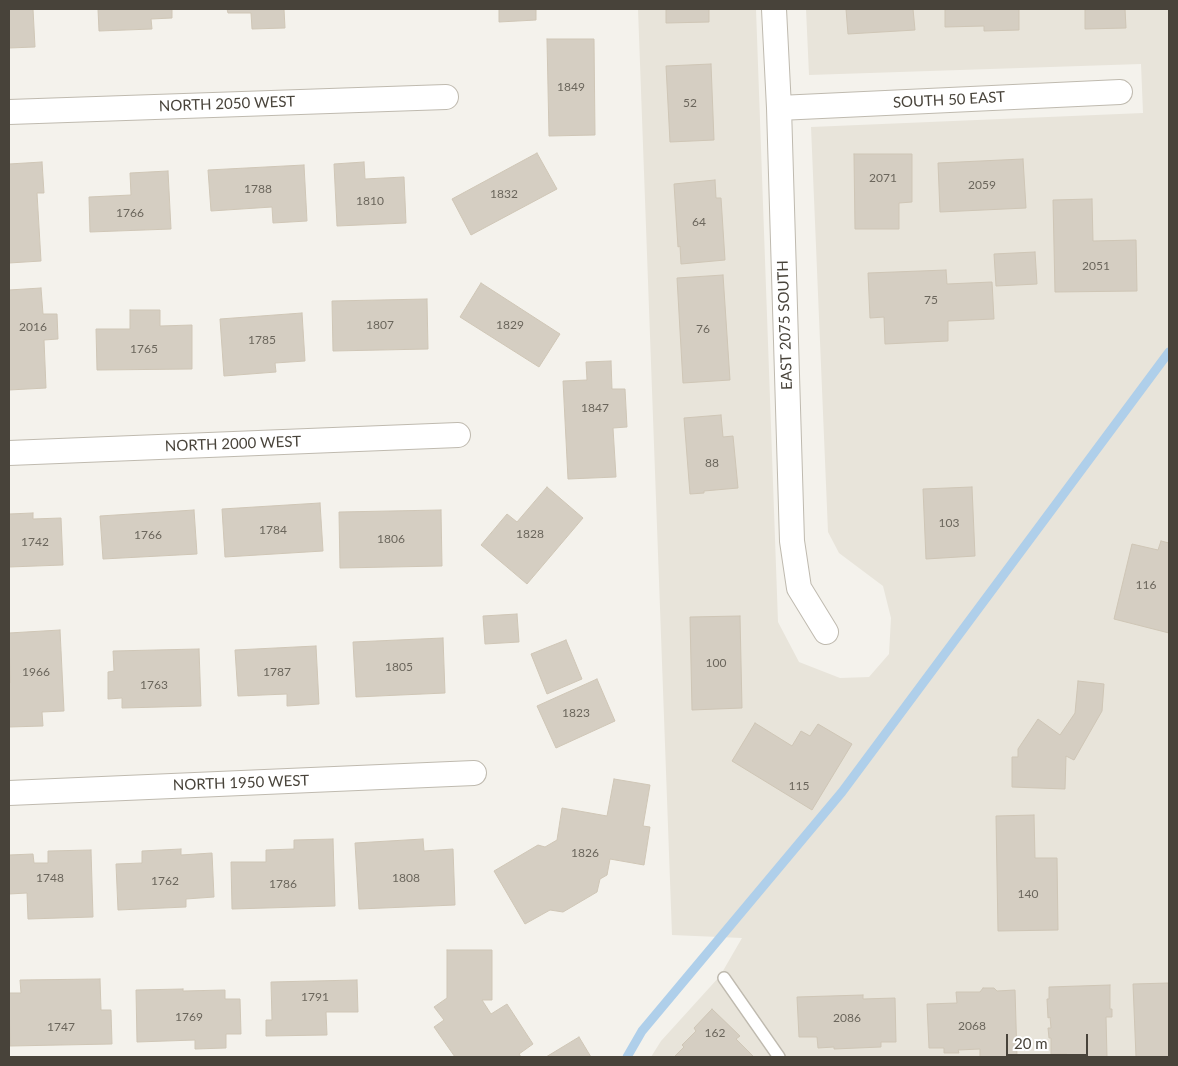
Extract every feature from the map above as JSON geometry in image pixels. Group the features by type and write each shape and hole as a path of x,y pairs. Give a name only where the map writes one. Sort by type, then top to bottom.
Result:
{"street":[{"name":"EAST 2075 SOUTH","path":"774,9 779,108 792,541 799,588 826,632"},
{"name":"SOUTH 50 EAST","path":"779,108 1120,92"},
{"name":"NORTH 2050 WEST","path":"9,112 446,96"},
{"name":"NORTH 2000 WEST","path":"9,453 458,435"},
{"name":"NORTH 1950 WEST","path":"9,793 474,773"}],"lane":[{"path":"724,978 779,1057"}],"shaded area":[{"path":"638,9 756,9 778,622 799,662 840,678 869,677 889,654 891,618 883,586 839,553 828,532 811,127 1143,113 1141,64 809,75 806,9 1169,9 1169,1057 651,1057 661,1041 720,976 742,938 672,935"}],"building":[{"path":"9,9 33,9 35,47 9,48"},
{"path":"98,9 172,9 172,18 151,19 152,29 99,31"},
{"path":"227,9 284,9 285,28 252,29 251,13 228,13"},
{"path":"499,9 536,9 536,20 499,22"},
{"path":"666,9 709,9 709,22 666,23"},
{"path":"846,9 913,9 915,30 848,34"},
{"path":"945,9 1019,9 1019,30 984,31 984,26 945,27"},
{"path":"1085,9 1125,9 1126,28 1085,29"},
{"path":"547,39 594,39 595,135 549,136"},
{"path":"711,64 714,140 670,142 666,66"},
{"path":"537,153 557,189 471,235 452,199"},
{"path":"854,154 912,154 912,202 899,203 899,229 855,229"},
{"path":"1023,159 1026,208 940,212 938,163"},
{"path":"42,162 44,193 37,193 41,261 9,263 9,164"},
{"path":"364,162 365,179 404,177 406,223 337,226 334,164"},
{"path":"304,165 307,221 273,223 272,207 211,211 208,170"},
{"path":"168,171 171,229 90,232 89,197 131,195 130,173"},
{"path":"715,180 716,198 721,198 725,260 681,264 680,246 678,247 674,184"},
{"path":"1092,199 1093,241 1136,240 1137,291 1055,292 1053,200"},
{"path":"1035,252 1037,284 996,286 994,254"},
{"path":"946,270 947,284 992,282 994,319 948,321 948,341 885,344 884,317 870,318 868,273"},
{"path":"723,275 730,380 683,383 677,278"},
{"path":"481,283 560,334 539,367 460,317"},
{"path":"41,288 43,314 57,314 58,339 44,340 46,388 9,390 9,290"},
{"path":"427,299 428,349 333,351 332,301"},
{"path":"130,310 160,310 160,326 192,325 192,369 97,370 96,329 130,329"},
{"path":"302,313 305,361 275,363 276,372 224,376 220,319"},
{"path":"611,361 612,389 625,389 627,427 613,428 616,477 568,479 563,381 587,380 586,362"},
{"path":"721,415 723,437 733,436 738,488 690,494 684,418"},
{"path":"547,487 583,518 527,584 481,545 507,514 517,522"},
{"path":"972,487 975,556 926,559 923,489"},
{"path":"320,503 323,551 225,557 222,509"},
{"path":"194,510 197,554 103,559 100,516"},
{"path":"441,510 442,566 340,568 339,512"},
{"path":"33,513 33,519 61,518 63,565 9,567 9,514"},
{"path":"1161,541 1169,543 1169,633 1114,619 1132,544 1158,550"},
{"path":"517,614 519,642 485,644 483,616"},
{"path":"740,616 742,708 692,710 690,617"},
{"path":"60,630 64,711 42,712 43,726 9,727 9,633"},
{"path":"443,638 445,693 356,697 353,642"},
{"path":"566,640 582,679 547,694 531,654"},
{"path":"316,646 319,704 287,706 287,694 238,696 235,650"},
{"path":"199,649 201,706 122,708 122,698 108,699 108,672 114,671 113,651"},
{"path":"597,679 615,721 556,748 537,706"},
{"path":"1078,681 1104,684 1102,711 1074,760 1066,756 1065,789 1012,787 1012,757 1018,757 1018,749 1038,719 1060,735 1075,713"},
{"path":"755,723 792,746 801,731 810,736 818,724 852,744 812,810 732,761"},
{"path":"614,779 650,785 643,826 650,827 644,865 610,859 607,875 600,879 597,892 563,912 550,910 525,924 494,871 538,845 545,847 557,840 562,808 607,816"},
{"path":"1034,815 1035,858 1057,858 1058,930 998,931 996,816"},
{"path":"333,839 335,906 232,909 231,862 266,862 266,850 294,849 294,840"},
{"path":"423,839 424,851 453,849 455,905 359,909 355,843"},
{"path":"181,849 181,855 212,853 214,897 186,899 186,907 118,910 116,864 142,863 142,851"},
{"path":"91,850 93,917 28,919 27,893 9,894 9,855 33,854 34,863 48,863 48,851"},
{"path":"447,950 492,950 492,1000 482,1000 491,1014 507,1004 533,1044 519,1054 521,1057 455,1057 434,1027 444,1020 434,1007 447,998"},
{"path":"100,979 101,1010 111,1010 112,1044 10,1046 9,993 21,993 20,980"},
{"path":"357,980 358,1012 326,1012 327,1035 266,1036 266,1020 272,1020 271,982"},
{"path":"1169,983 1169,1057 1136,1057 1133,984"},
{"path":"1110,985 1112,1017 1106,1017 1107,1057 1067,1057 1067,1054 1051,1054 1051,1038 1049,1038 1048,1028 1051,1028 1050,1017 1048,1018 1047,999 1049,999 1049,987"},
{"path":"983,988 994,988 997,991 1015,990 1017,1057 980,1057 980,1049 958,1050 959,1053 944,1053 944,1048 929,1048 927,1004 957,1003 956,992 980,992"},
{"path":"183,989 183,991 225,990 225,999 240,999 241,1034 226,1034 226,1048 195,1049 195,1040 137,1042 136,990"},
{"path":"863,995 863,999 895,998 896,1042 881,1042 881,1047 834,1049 834,1047 818,1048 817,1037 799,1037 797,997"},
{"path":"712,1009 740,1036 736,1039 754,1057 674,1057 684,1047 682,1045 696,1031 694,1028"},
{"path":"579,1037 591,1057 546,1057"}],"waterway":[{"path":"627,1057 642,1031 842,792 1169,352"}]}
